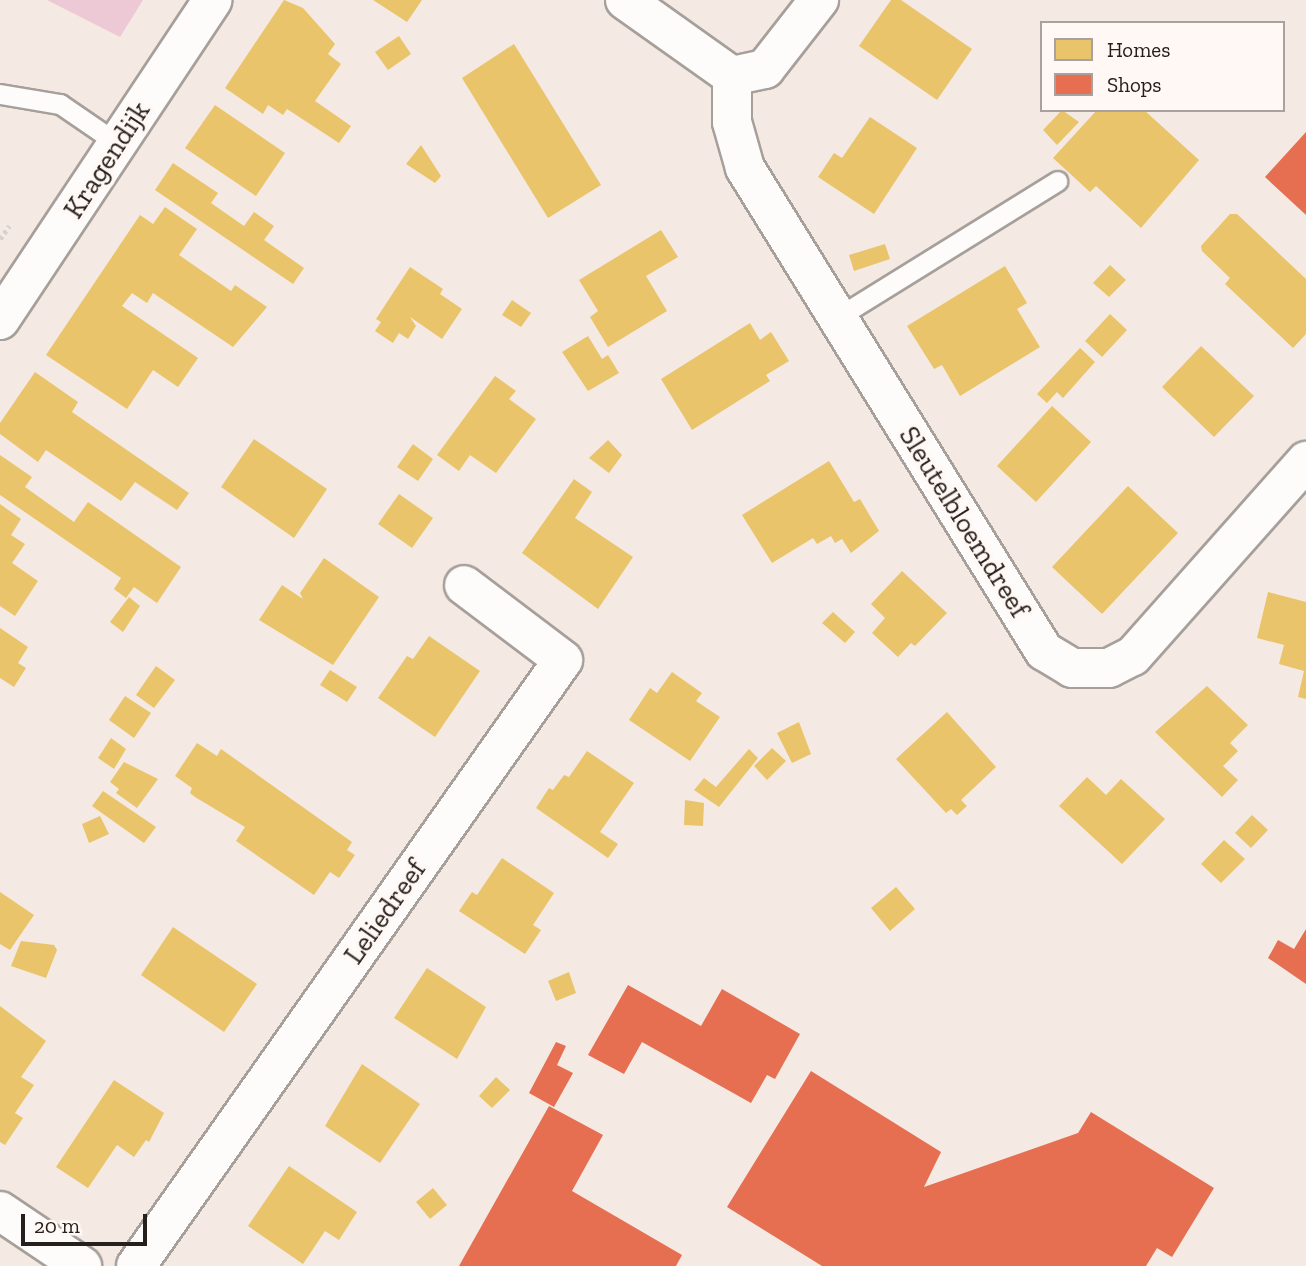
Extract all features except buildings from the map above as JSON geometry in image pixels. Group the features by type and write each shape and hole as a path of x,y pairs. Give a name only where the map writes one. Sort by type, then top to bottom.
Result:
{"street":[{"name":"Kragendijk","path":"0,320 213,0"},
{"path":"625,0 732,76 765,69 819,0"},
{"name":"Sleutelbloemdreef","path":"732,76 732,122 745,168 1044,651 1072,668 1109,668 1133,656 1306,461"},
{"name":"Leliedreef","path":"136,1266 563,660 464,585"},
{"path":"0,1211 82,1266"}],"lane":[{"path":"0,94 60,104 117,143"},
{"path":"838,317 1057,181"}],"shaded area":[{"path":"47,0 143,0 120,37"}]}
